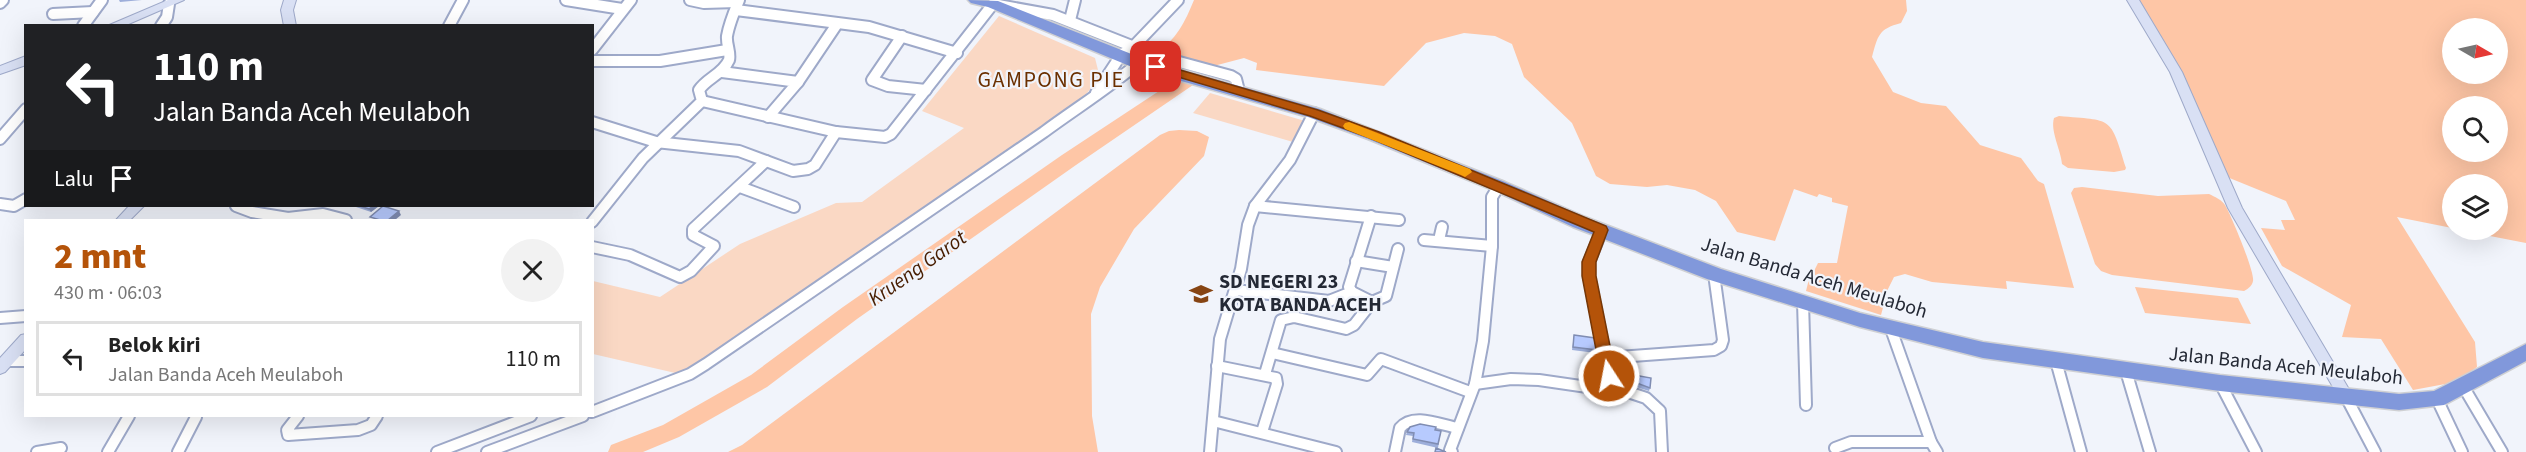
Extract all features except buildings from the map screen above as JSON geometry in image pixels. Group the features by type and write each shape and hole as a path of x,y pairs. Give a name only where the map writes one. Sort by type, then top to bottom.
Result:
{"highway":[{"name":"Jalan Banda Aceh Meulaboh","path":"976,0 1127,50 1144,60 1217,78 1239,91 1314,113 1374,135 1714,274 1891,329 1983,350 2220,383 2399,402 2437,399 2526,352"}],"street":[{"path":"0,3 3,0"},
{"path":"84,24 102,0"},
{"path":"290,0 287,10 290,24"},
{"path":"450,24 463,0"},
{"path":"566,0 622,9"},
{"path":"594,47 631,0"},
{"path":"690,0 738,4 837,24 868,27 957,53"},
{"path":"1070,20 1075,0"},
{"path":"1096,93 1100,84 1127,50 1178,0"},
{"path":"2133,0 2176,72 2235,208 2376,452"},
{"path":"117,24 174,2"},
{"path":"162,24 174,2"},
{"path":"702,101 700,87 722,72 730,60 727,50 730,24 738,4"},
{"path":"702,101 836,132 885,137 891,134 957,53 993,4 1019,5 1070,20 1127,50"},
{"path":"53,14 93,12"},
{"path":"768,117 798,82 837,24"},
{"path":"902,36 872,80 888,86 926,90"},
{"path":"594,61 648,64 689,59 727,50"},
{"path":"594,411 690,374 706,364 1044,132 1144,60"},
{"path":"0,70 24,61"},
{"path":"722,72 798,82"},
{"path":"594,219 627,173 656,142 702,101"},
{"path":"0,139 24,111"},
{"path":"1210,452 1220,339 1241,269 1248,225 1255,206 1290,160 1314,113"},
{"path":"594,123 656,142 739,152 793,171 808,169 820,159 836,132"},
{"path":"594,247 630,255 680,277 692,271 714,246 693,235 693,229 765,161"},
{"path":"1452,452 1450,450 1473,388 1488,310 1492,197 1499,186"},
{"path":"740,187 794,207"},
{"path":"0,204 14,206 24,200"},
{"path":"1255,206 1399,220"},
{"path":"123,219 136,207"},
{"path":"239,207 252,212 288,218 323,214 342,219"},
{"path":"323,214 332,207"},
{"path":"1371,216 1349,283 1352,292 1372,302"},
{"path":"1439,240 1442,226"},
{"path":"1602,230 1589,262 1589,276 1610,386"},
{"path":"1424,240 1491,246"},
{"path":"1265,374 1281,320 1286,317 1346,328 1354,325 1372,302 1386,296 1398,249"},
{"path":"1356,261 1393,267"},
{"path":"1605,358 1714,350 1721,346 1723,340 1714,274"},
{"path":"1235,290 1329,301 1352,292"},
{"path":"1803,303 1806,405"},
{"path":"0,318 24,316"},
{"path":"1835,448 1851,442 1934,447 1891,329"},
{"path":"3,364 24,341"},
{"path":"1272,354 1367,375 1381,359 1473,388 1511,379 1548,381 1601,389 1610,386 1646,398 1660,411 1662,452"},
{"path":"3,364 24,361"},
{"path":"2055,361 2081,452"},
{"path":"1217,366 1276,378 1277,384 1262,432"},
{"path":"2126,371 2150,452"},
{"path":"2220,383 2256,452"},
{"path":"2463,386 2502,452"},
{"path":"2437,399 2462,452"},
{"path":"108,452 128,417"},
{"path":"178,452 196,417"},
{"path":"297,417 287,430 288,435 358,430 370,425 376,417"},
{"path":"437,452 528,417"},
{"path":"488,452 579,417"},
{"path":"1395,452 1400,427 1407,421 1417,420 1458,428"},
{"path":"1213,421 1262,432 1298,445 1336,452"},
{"path":"38,452 61,448"}],"shaded area":[{"path":"1194,0 1906,0 1907,11 1901,23 1880,34 1872,57 1893,92 1921,103 1946,106 1980,145 2021,158 2038,181 2044,184 2074,288 2006,281 2007,289 1932,282 1905,274 1894,277 1881,315 1806,291 1818,263 1837,263 1848,206 1832,202 1832,198 1819,194 1817,197 1794,189 1775,241 1737,232 1716,201 1695,190 1667,185 1647,187 1610,184 1596,176 1572,123 1524,77 1512,44 1495,36 1464,33 1426,43 1384,86 1256,70 1257,63 1244,58 1206,68 1155,53 1169,43 1179,30"},
{"path":"2138,0 2526,0 2526,243 2508,240 2508,174 2442,174 2442,226 2397,217 2475,342 2477,367 2456,382 2413,390 2381,339 2342,337 2351,305 2282,266 2261,228 2285,230 2281,220 2295,220 2286,201 2227,177 2187,83"},
{"path":"999,16 1095,58 1100,78 1080,101 684,375 594,354 594,281 660,297 740,244 836,203 862,202 964,128 922,111"},
{"path":"1210,93 1305,121 1293,142 1193,113"},
{"path":"2059,116 2090,119 2107,124 2116,138 2125,170 2114,172 2068,168 2062,164 2053,129 2054,118"},
{"path":"1179,130 1197,131 1209,137 1204,156 1134,229 1100,287 1091,314 1092,416 1098,452 728,452 742,445 1160,135"},
{"path":"2074,188 2158,196 2209,194 2218,198 2225,205 2242,243 2253,276 2252,284 2244,291 2112,275 2101,271 2095,264 2071,193"},
{"path":"2135,287 2238,298 2251,324 2145,313"}],"waterway":[{"name":"Krueng Garot","path":"619,452 671,431 759,381 850,313 1069,160 1206,68"}],"slow traffic":[{"path":"1349,126 1465,172"}],"place":[{"name":"SD NEGERI 23 KOTA BANDA ACEH","path":"1201,294"}],"district":[{"name":"GAMPONG PIE","path":"1051,80"}],"route":[{"path":"1156,67 1314,113 1374,135 1602,230 1589,262 1589,276 1609,376"}]}
